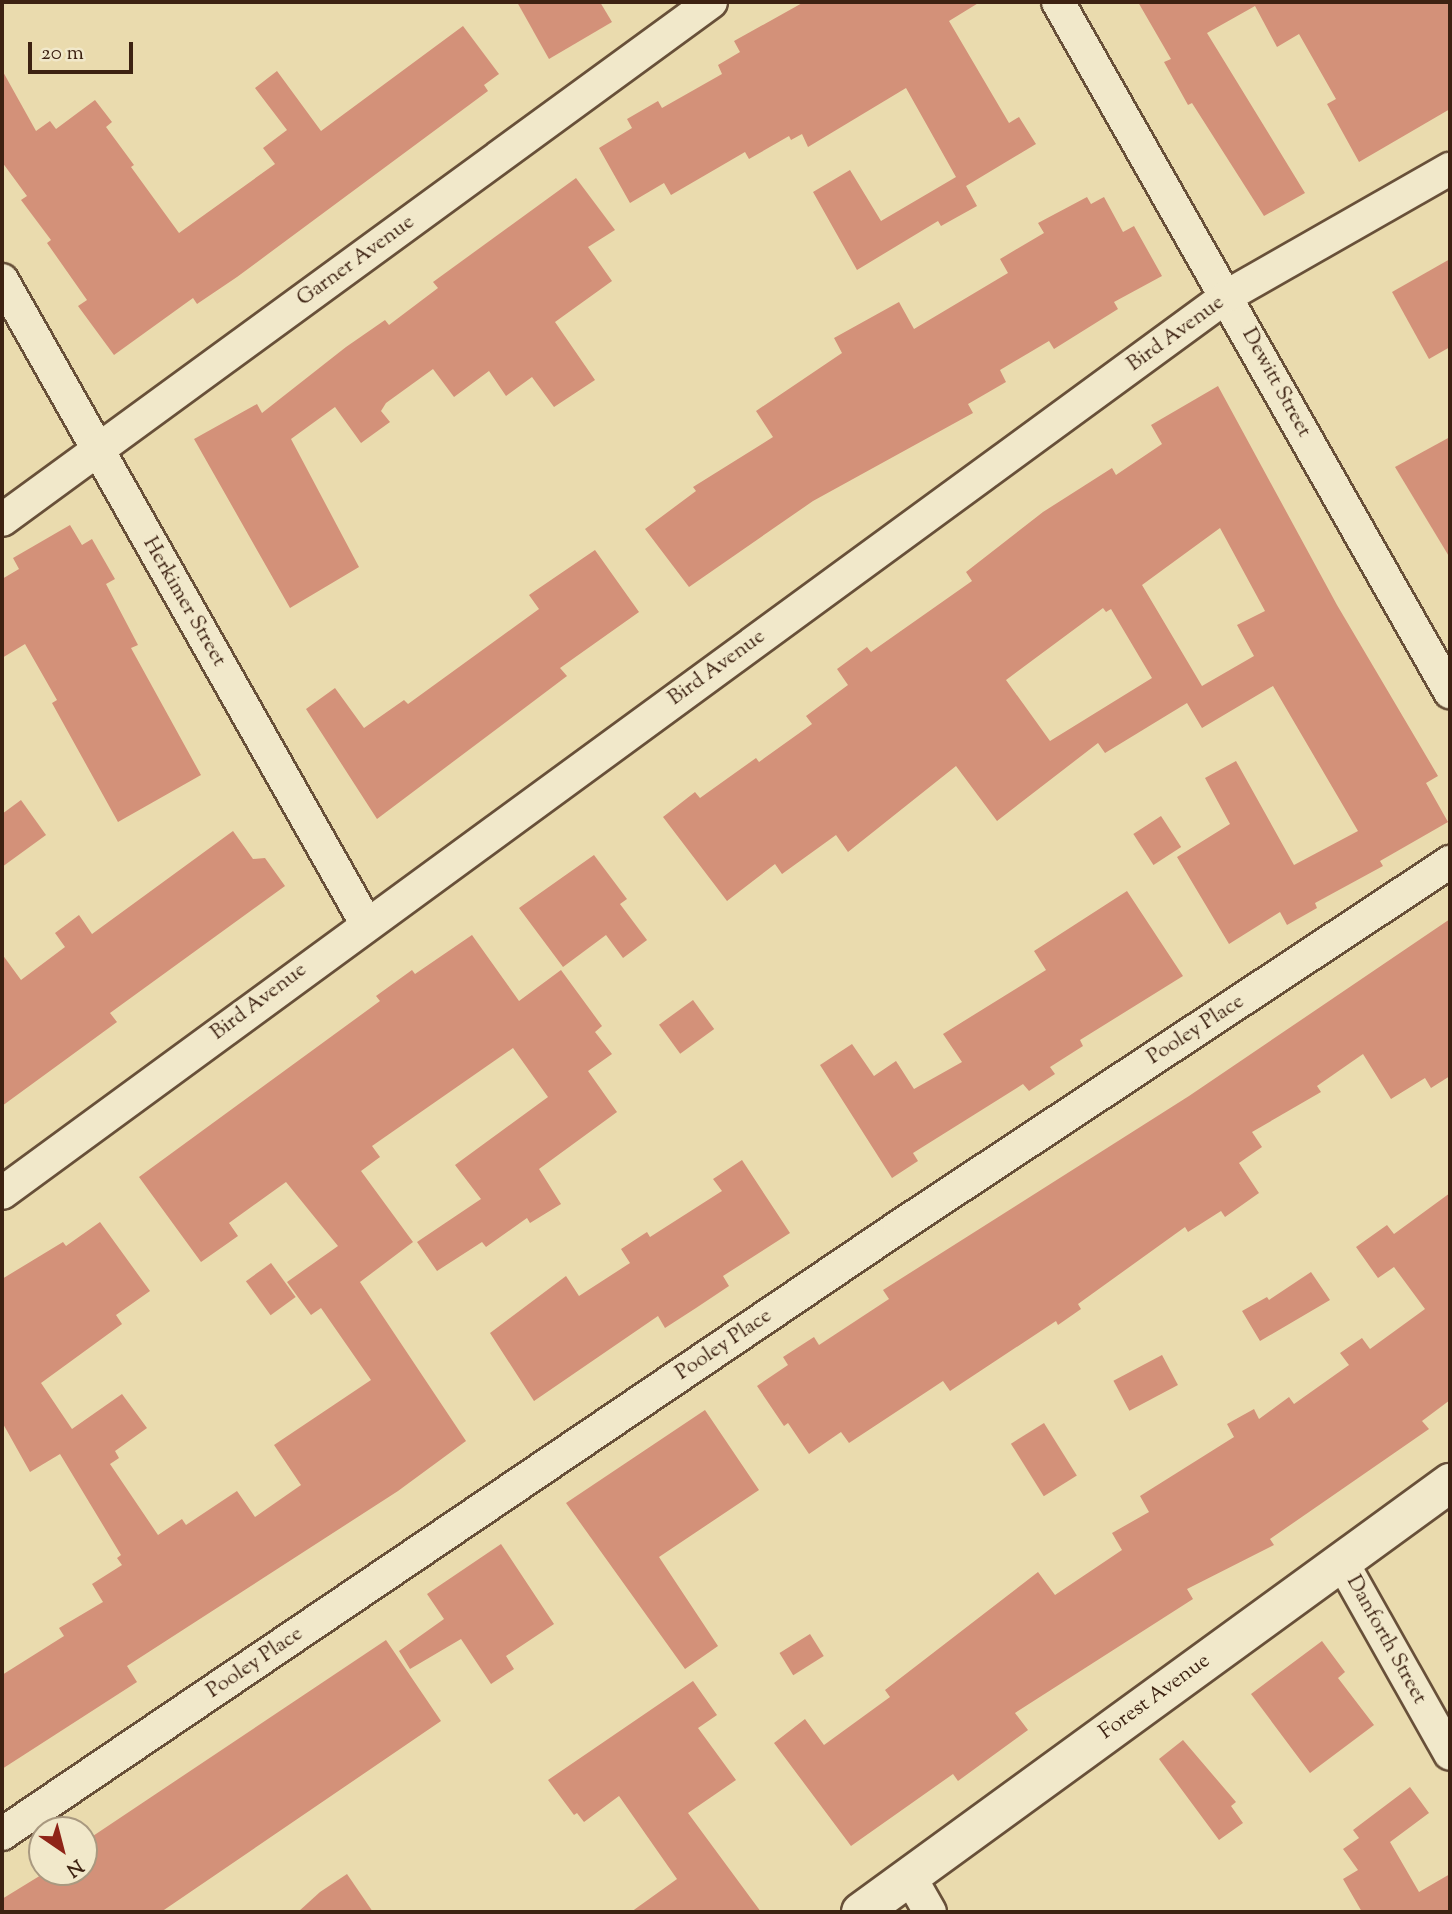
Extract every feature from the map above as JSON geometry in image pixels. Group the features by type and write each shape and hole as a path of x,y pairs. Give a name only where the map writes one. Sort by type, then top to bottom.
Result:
{"street":[{"name":"Garner Avenue","path":"2,520 711,2"},
{"name":"Dewitt Street","path":"1058,2 1450,692"},
{"name":"Bird Avenue","path":"2,1193 366,923 1227,296 1450,169"},
{"name":"Herkimer Street","path":"2,280 366,923"},
{"name":"Pooley Place","path":"2,1834 900,1226 1450,862"},
{"name":"Forest Avenue","path":"861,1912 1450,1483"},
{"name":"Danforth Street","path":"1342,1562 1450,1754"},
{"path":"910,1877 930,1912"}],"building":[{"path":"517,2 600,2 612,22 549,59"},
{"path":"804,2 980,2 949,21 1009,123 1019,117 1036,144 966,186 977,206 941,226 938,221 857,270 813,192 850,170 881,221 956,177 906,88 808,147 802,134 791,140 789,136 749,159 745,152 671,195 664,183 630,203 599,148 632,128 627,119 658,101 662,108 722,74 718,65 740,52 734,41"},
{"path":"1138,2 1450,2 1450,109 1359,162 1327,104 1336,99 1299,34 1277,47 1255,6 1207,33 1305,193 1264,216 1192,103 1188,105 1164,62 1171,59"},
{"path":"463,26 499,74 484,85 488,91 237,277 197,304 193,298 114,355 78,306 87,300 47,243 51,240 21,200 27,196 2,162 2,70 36,131 50,121 56,129 95,100 112,122 106,127 134,165 131,167 179,233 275,164 263,148 287,130 255,88 277,71 321,131"},
{"path":"576,178 615,230 588,247 612,281 555,322 595,380 554,407 532,377 506,396 489,371 454,397 433,369 386,403 381,411 390,422 361,443 335,407 291,439 359,567 290,608 194,439 257,404 262,413 346,347 385,320 389,325 438,288 433,282"},
{"path":"1087,197 1091,204 1104,197 1123,232 1134,226 1162,276 1114,302 1118,309 1054,349 1049,341 1000,370 1006,382 968,404 973,413 813,501 689,587 645,529 696,491 693,487 773,437 756,411 842,353 834,338 899,302 914,329 1008,273 1000,259 1044,233 1038,223"},
{"path":"1450,259 1450,347 1429,359 1392,292"},
{"path":"1218,386 1337,605 1438,776 1426,783 1448,822 1380,861 1383,866 1315,903 1317,908 1287,925 1280,912 1229,944 1177,857 1230,824 1205,778 1236,761 1294,865 1358,831 1273,686 1202,728 1187,703 1105,753 1098,743 997,821 956,766 848,852 836,835 782,874 775,864 727,901 663,817 695,792 700,798 756,758 759,762 812,724 806,716 848,685 837,669 867,647 871,652 972,581 966,572 1043,512 1112,468 1116,475 1162,444 1151,425","holes":["1220,528 1265,611 1237,625 1254,656 1202,686 1142,585","1103,608 1106,612 1111,609 1152,678 1050,741 1006,680"]},
{"path":"1450,437 1450,558 1395,467"},
{"path":"70,525 82,545 92,539 115,579 106,584 138,645 131,648 201,775 118,822 52,703 57,700 25,644 2,658 2,579 19,569 13,558"},
{"path":"595,550 639,612 560,668 567,676 377,819 306,709 335,688 364,728 404,700 408,704 539,609 529,595"},
{"path":"21,800 46,835 2,867 2,814"},
{"path":"1161,816 1181,847 1153,865 1133,834"},
{"path":"233,831 253,859 265,858 285,886 110,1013 117,1022 2,1106 2,954 21,980 65,947 55,933 79,915 92,934"},
{"path":"594,855 627,899 620,904 647,940 623,958 606,935 563,967 519,908"},
{"path":"1127,891 1183,976 1080,1040 1083,1046 1050,1067 1055,1074 1029,1091 1023,1084 913,1153 918,1161 892,1178 820,1065 852,1044 874,1076 896,1061 914,1089 962,1062 943,1034 1046,970 1034,951"},
{"path":"1450,919 1450,1076 1431,1088 1425,1078 1391,1099 1363,1054 1317,1086 1321,1092 1252,1132 1262,1147 1239,1163 1259,1193 1225,1217 1221,1211 1188,1232 1185,1227 1078,1304 1081,1309 1058,1325 1056,1321 950,1391 943,1381 849,1443 841,1432 809,1454 788,1423 784,1426 757,1386 788,1365 783,1357 814,1337 819,1345 889,1299 883,1290 1189,1096"},
{"path":"472,935 519,1001 561,970 602,1026 595,1032 612,1054 588,1071 617,1112 539,1169 561,1204 530,1223 527,1218 486,1247 482,1242 437,1271 417,1242 481,1199 455,1165 548,1097 513,1048 372,1146 380,1157 361,1171 413,1242 360,1282 466,1441 398,1491 127,1666 137,1682 2,1769 2,1675 64,1636 59,1628 103,1602 92,1584 122,1565 117,1558 121,1555 60,1454 30,1472 2,1422 2,1279 63,1242 66,1246 100,1222 150,1291 116,1315 122,1324 41,1383 72,1429 122,1394 147,1428 115,1451 119,1458 110,1464 158,1535 182,1519 186,1525 237,1491 255,1517 301,1485 274,1445 371,1380 321,1308 311,1315 287,1282 338,1246 286,1182 229,1223 238,1236 201,1262 139,1177 380,1001 376,996 412,970 415,974"},
{"path":"693,1000 714,1029 680,1054 659,1025"},
{"path":"742,1160 790,1233 723,1276 729,1286 696,1308 665,1328 658,1316 534,1401 490,1333 566,1276 579,1296 630,1263 621,1249 647,1232 650,1237 722,1191 713,1179"},
{"path":"1450,1193 1450,1400 1422,1421 1429,1429 1270,1539 1274,1545 1187,1589 1193,1599 1015,1713 1028,1730 958,1781 953,1774 851,1846 774,1743 805,1719 824,1745 890,1697 885,1690 1038,1572 1055,1595 1122,1550 1112,1533 1149,1512 1140,1496 1234,1437 1227,1424 1254,1409 1259,1419 1289,1397 1294,1404 1349,1365 1340,1353 1362,1338 1370,1349 1425,1309 1394,1267 1378,1278 1356,1247 1387,1225 1394,1234"},
{"path":"271,1263 296,1297 271,1315 246,1281"},
{"path":"1311,1272 1330,1300 1260,1341 1242,1311 1267,1297 1269,1300"},
{"path":"1162,1355 1178,1385 1129,1411 1113,1381"},
{"path":"705,1410 759,1490 659,1557 718,1646 685,1669 566,1503"},
{"path":"1044,1423 1077,1476 1044,1496 1011,1444"},
{"path":"501,1544 554,1624 506,1656 514,1669 491,1684 461,1639 410,1669 399,1651 444,1619 427,1594"},
{"path":"810,1634 824,1656 793,1675 779,1653"},
{"path":"386,1640 441,1721 161,1912 2,1912 2,1899 28,1883 28,1886 98,1886 98,1833"},
{"path":"1322,1641 1345,1672 1338,1678 1374,1725 1310,1773 1251,1694"},
{"path":"693,1681 717,1715 698,1728 736,1780 688,1813 761,1912 631,1912 677,1879 619,1796 584,1822 577,1813 574,1815 548,1780"},
{"path":"1183,1740 1236,1802 1231,1806 1243,1823 1219,1840 1159,1759"},
{"path":"1410,1787 1429,1813 1390,1842 1419,1892 1450,1874 1450,1912 1362,1912 1343,1879 1358,1870 1343,1849 1359,1838 1353,1830"},
{"path":"347,1874 373,1912 298,1912 320,1892"}]}
